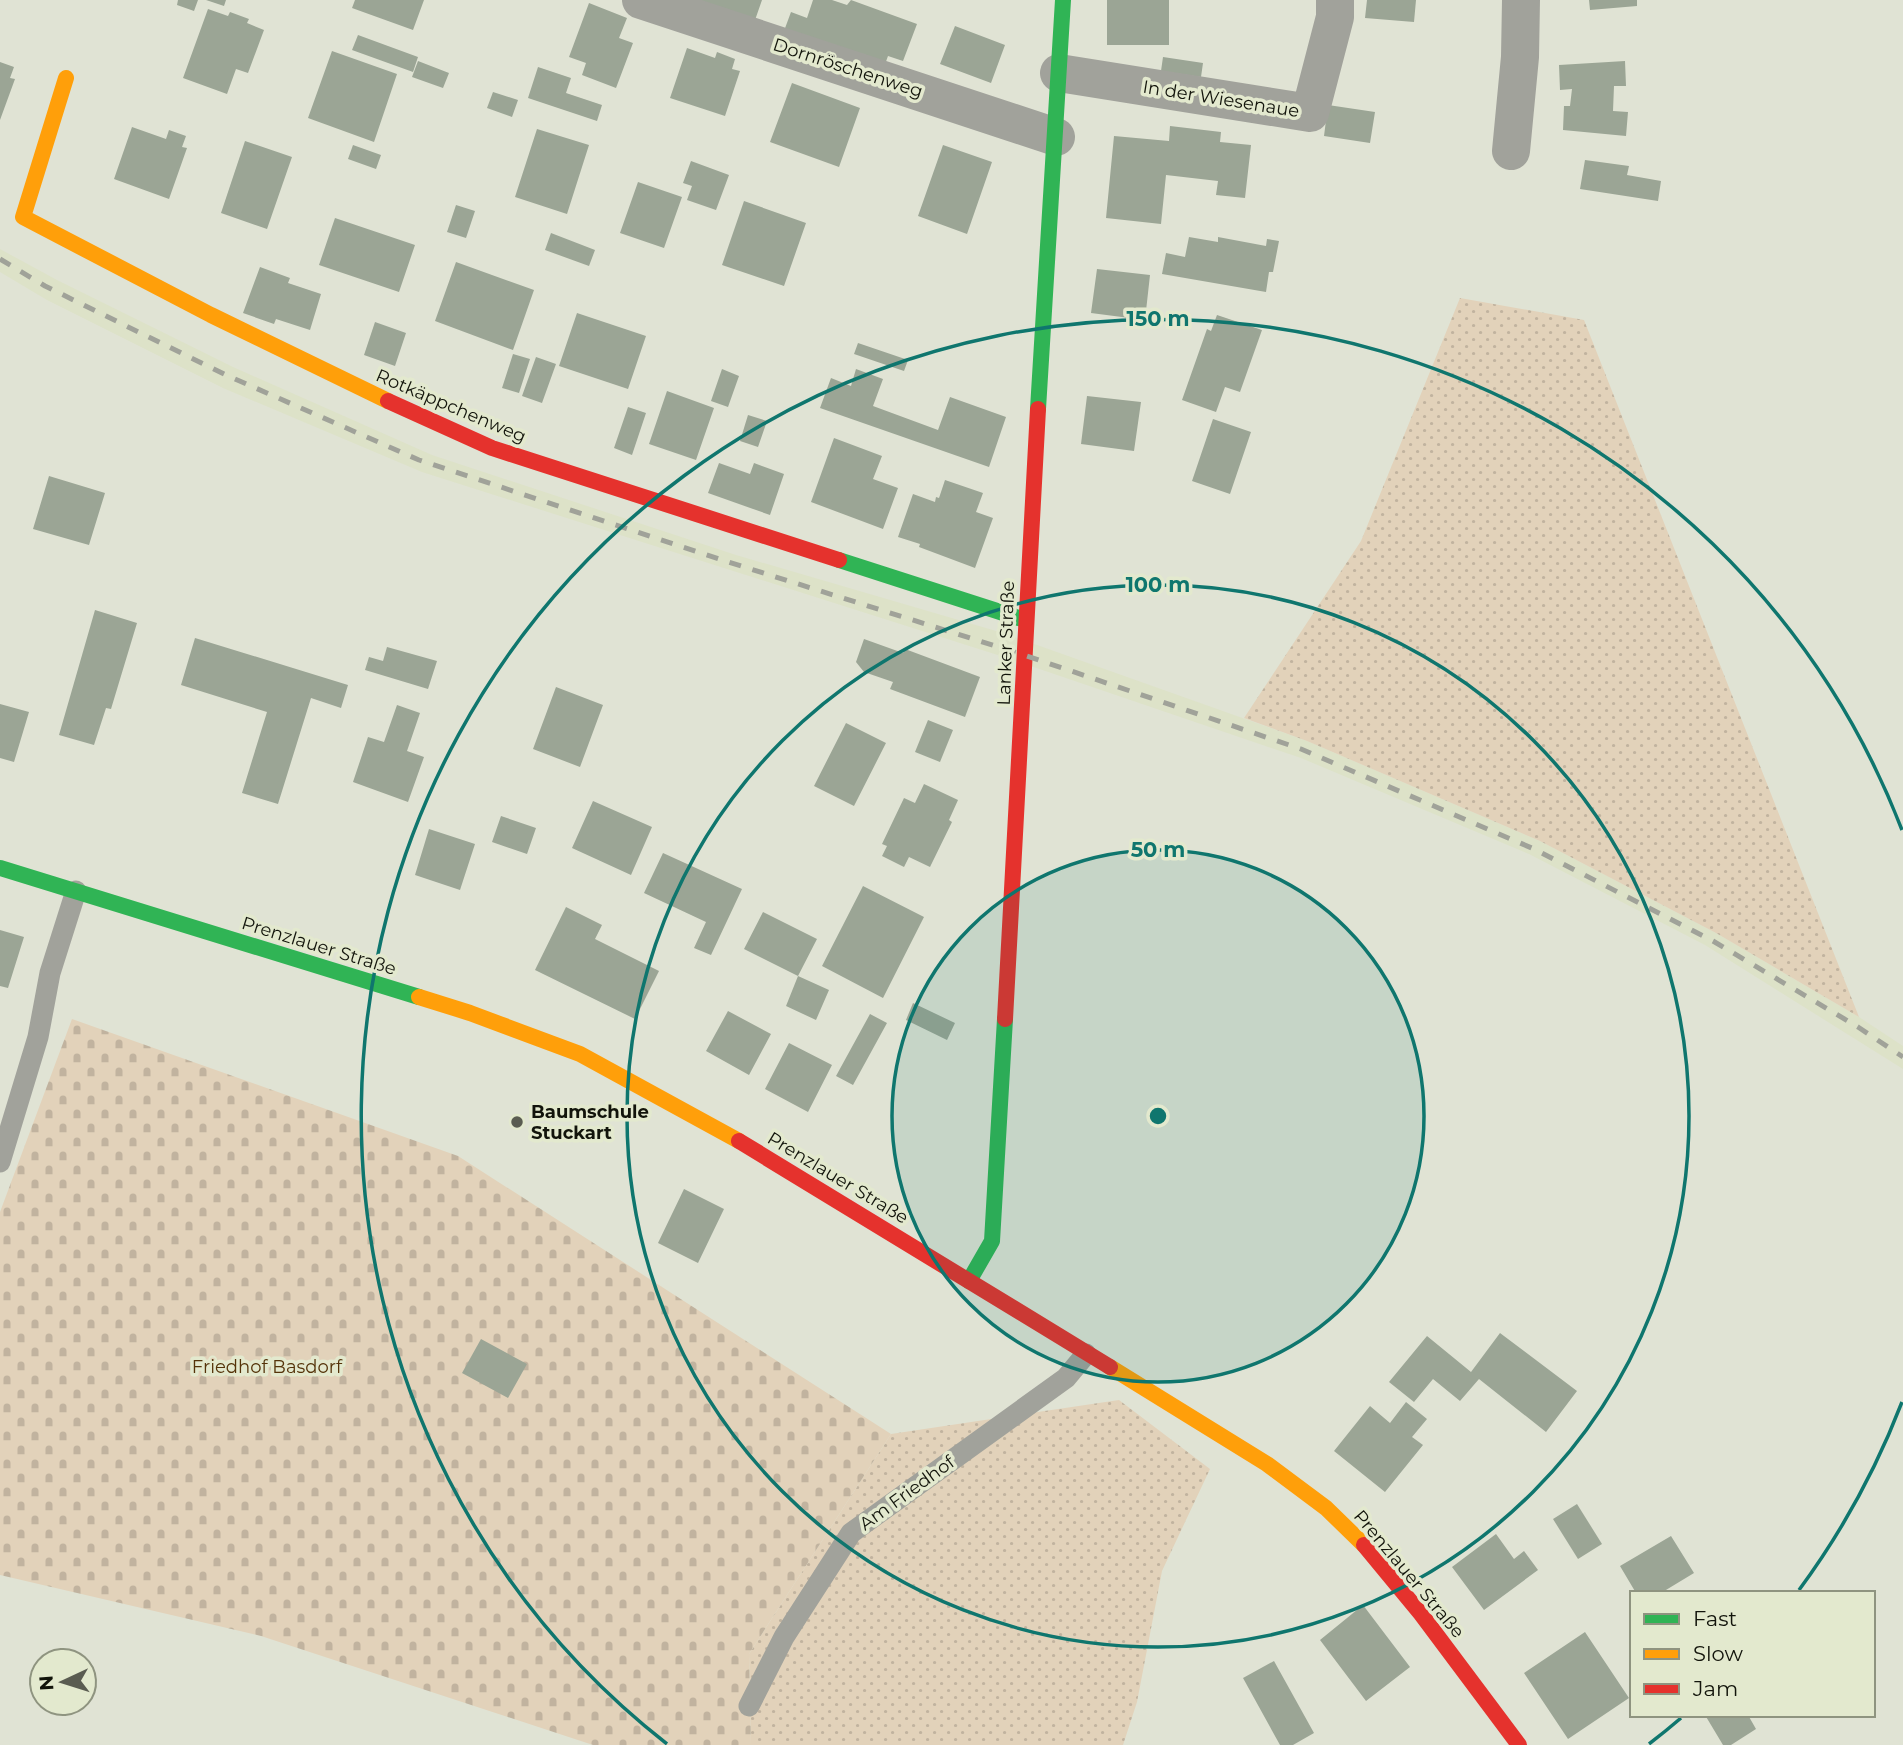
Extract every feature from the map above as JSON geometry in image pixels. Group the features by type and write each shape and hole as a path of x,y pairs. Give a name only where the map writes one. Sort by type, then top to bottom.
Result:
{"street":[{"name":"Dornröschenweg","path":"641,0 1056,137"},
{"name":"Lanker Straße","path":"969,1281 992,1241 1021,737 1025,620 1063,0"},
{"name":"In der Wiesenaue","path":"1059,73 1310,113 1335,17 1335,0"},
{"path":"1511,151 1520,57 1521,0"},
{"name":"Rotkäppchenweg","path":"66,78 23,217 223,321 492,448 1025,620"},
{"name":"Prenzlauer Straße","path":"0,868 470,1013 580,1054 768,1157 1267,1464 1322,1506 1356,1537 1429,1623 1519,1745"}],"lane":[{"path":"0,1162 38,1037 50,973 76,891"},
{"name":"Am Friedhof","path":"749,1706 784,1637 852,1533 1066,1378 1086,1354"}],"shaded area":[{"path":"0,249 233,367 432,455 736,555 1003,633 1307,741 1540,841 1716,933 1859,1017 1903,1046 1903,1069 1705,945 1529,854 1301,758 1004,657 422,472 223,388 47,300 0,272"}],"green space":[{"path":"1460,298 1584,320 1859,1017 1716,933 1540,841 1307,741 1244,718 1361,541"},
{"name":"Friedhof Basdorf","path":"72,1019 458,1156 891,1434 749,1654 751,1745 593,1745 261,1636 0,1575 0,1212"},
{"path":"1119,1400 1210,1469 1162,1571 1137,1702 1123,1745 751,1745 749,1654 891,1434"}],"building":[{"path":"178,0 198,0 194,11 177,5"},
{"path":"206,0 226,0 224,6"},
{"path":"355,0 424,0 413,30 352,8"},
{"path":"699,0 762,0 754,23"},
{"path":"813,0 832,0 847,5 851,0 917,24 903,61 888,56 884,67 784,31 791,12 807,18"},
{"path":"1107,0 1169,0 1169,45 1107,45"},
{"path":"1367,0 1416,0 1414,22 1365,18"},
{"path":"1589,0 1637,0 1637,6 1590,10"},
{"path":"589,3 627,18 619,38 633,43 616,88 582,75 586,63 569,57"},
{"path":"208,9 228,16 230,12 249,19 247,23 264,30 248,73 236,69 227,94 183,78"},
{"path":"955,26 1005,45 991,83 940,64"},
{"path":"358,35 418,57 413,72 352,50"},
{"path":"687,48 715,58 717,52 735,59 732,69 740,71 725,116 670,98"},
{"path":"332,51 397,74 374,142 308,118"},
{"path":"1163,57 1203,63 1201,77 1161,71"},
{"path":"418,61 449,73 443,88 412,77"},
{"path":"1625,61 1626,86 1614,86 1613,111 1628,112 1626,136 1563,130 1564,106 1570,106 1572,89 1560,90 1559,65"},
{"path":"0,62 14,67 10,78 15,79 0,120"},
{"path":"538,67 571,78 566,93 602,105 597,121 528,98"},
{"path":"792,83 860,108 839,167 770,142"},
{"path":"493,92 518,100 512,117 487,108"},
{"path":"1328,105 1375,112 1370,143 1324,136"},
{"path":"1170,126 1221,132 1220,142 1251,145 1245,198 1216,195 1218,181 1166,175 1161,224 1106,218 1114,136 1169,141"},
{"path":"132,127 166,139 169,130 186,136 182,147 187,148 169,199 114,179"},
{"path":"537,129 589,145 567,214 515,197"},
{"path":"245,141 292,157 267,229 221,213"},
{"path":"353,145 381,155 376,169 348,159"},
{"path":"943,145 992,162 967,234 918,216"},
{"path":"1585,160 1629,166 1627,175 1661,181 1658,201 1580,189"},
{"path":"691,161 729,175 716,210 687,200 692,186 683,183"},
{"path":"638,182 682,197 664,248 620,233"},
{"path":"744,201 806,223 784,286 722,265"},
{"path":"456,205 475,211 466,238 447,232"},
{"path":"335,218 415,245 399,292 319,265"},
{"path":"551,233 595,250 589,266 545,250"},
{"path":"1189,237 1218,242 1218,237 1266,246 1267,239 1279,241 1266,292 1162,274 1166,253 1185,257"},
{"path":"456,262 534,290 513,350 435,321"},
{"path":"260,267 290,278 288,283 321,294 310,330 276,319 274,324 243,313"},
{"path":"1097,269 1150,275 1145,320 1091,313"},
{"path":"577,313 646,336 628,389 559,366"},
{"path":"1217,315 1262,330 1240,392 1225,387 1216,412 1182,400 1207,329 1211,331"},
{"path":"375,322 406,333 395,366 364,355"},
{"path":"858,343 908,360 904,371 854,354"},
{"path":"513,354 530,359 519,393 502,388"},
{"path":"536,357 556,364 542,403 522,396"},
{"path":"722,369 739,376 728,407 711,401"},
{"path":"856,369 883,379 873,406 938,430 950,397 1006,417 989,467 820,408 831,378 851,386"},
{"path":"667,391 714,408 696,460 649,444"},
{"path":"1087,396 1141,402 1134,451 1081,444"},
{"path":"628,407 646,413 632,455 614,448"},
{"path":"748,415 767,421 758,447 740,441"},
{"path":"1213,419 1251,432 1230,494 1192,481"},
{"path":"834,438 882,456 873,479 898,488 883,529 811,502"},
{"path":"719,463 750,474 754,463 784,474 770,515 708,493"},
{"path":"49,476 105,493 89,545 33,529"},
{"path":"945,480 983,493 976,512 993,518 975,568 898,537 913,494 935,502"},
{"path":"95,610 137,623 111,709 106,708 94,745 59,735"},
{"path":"195,638 348,685 341,708 311,698 278,804 242,793 267,712 181,685"},
{"path":"864,639 903,653 905,649 980,677 965,717 890,689 893,682 864,672 856,662"},
{"path":"387,647 437,661 428,689 365,670 369,657 383,661"},
{"path":"556,687 603,705 580,767 533,749"},
{"path":"0,704 29,712 14,762 0,758"},
{"path":"397,705 420,713 407,751 424,757 408,802 353,782 368,737 384,742"},
{"path":"928,720 953,730 940,762 915,752"},
{"path":"846,723 886,743 854,806 814,786"},
{"path":"924,784 958,800 949,820 952,822 930,867 909,857 904,867 882,856 887,846 882,844 904,798 915,803"},
{"path":"593,801 652,827 631,875 572,848"},
{"path":"501,816 536,828 527,854 492,842"},
{"path":"429,829 475,844 460,890 415,875"},
{"path":"663,853 742,889 711,955 694,948 706,922 644,893"},
{"path":"863,886 924,917 883,998 822,966"},
{"path":"566,907 602,925 595,939 659,971 635,1019 535,970"},
{"path":"763,912 817,939 798,976 744,949"},
{"path":"0,930 24,937 8,988 0,986"},
{"path":"798,976 829,990 816,1020 786,1006"},
{"path":"913,1003 955,1023 947,1040 906,1020"},
{"path":"728,1011 771,1034 749,1075 706,1051"},
{"path":"870,1014 887,1023 853,1085 836,1076"},
{"path":"789,1043 832,1065 808,1112 765,1089"},
{"path":"684,1189 724,1209 698,1263 658,1243"},
{"path":"1500,1333 1577,1391 1546,1432 1479,1379 1460,1401 1433,1379 1414,1402 1389,1382 1427,1336 1471,1372"},
{"path":"481,1339 527,1364 508,1398 462,1373"},
{"path":"1406,1402 1427,1419 1412,1437 1423,1445 1385,1492 1334,1451 1370,1406 1390,1423"},
{"path":"1577,1504 1602,1544 1578,1559 1553,1519"},
{"path":"1496,1534 1514,1559 1524,1551 1538,1570 1484,1610 1452,1567"},
{"path":"1671,1536 1694,1573 1664,1591 1635,1591 1620,1566"},
{"path":"1363,1605 1410,1667 1366,1701 1320,1640"},
{"path":"1585,1632 1629,1698 1568,1739 1524,1673"},
{"path":"1274,1661 1314,1733 1293,1745 1280,1745 1243,1678"},
{"path":"1706,1717 1749,1717 1756,1729 1731,1745 1723,1745"}],"railway":[{"path":"0,259 45,286 226,375 419,460 722,560 1024,655 1301,749 1534,849 1713,941 1858,1027 1903,1057"}],"traffic: fast":[{"path":"1038,409 1063,0"},
{"path":"839,560 1025,620"},
{"path":"0,868 419,997"},
{"path":"969,1281 992,1241 1005,1019"}],"traffic: slow":[{"path":"66,78 23,217 211,315 388,401"},
{"path":"419,997 580,1054 739,1141"},
{"path":"1110,1367 1267,1464 1326,1508 1364,1545"}],"traffic: jam":[{"path":"388,401 492,448 839,560"},
{"path":"1005,1019 1038,409"},
{"path":"739,1141 1110,1367"},
{"path":"1364,1545 1421,1614 1519,1745"}],"place":[{"name":"Baumschule Stuckart","path":"517,1122"}]}
